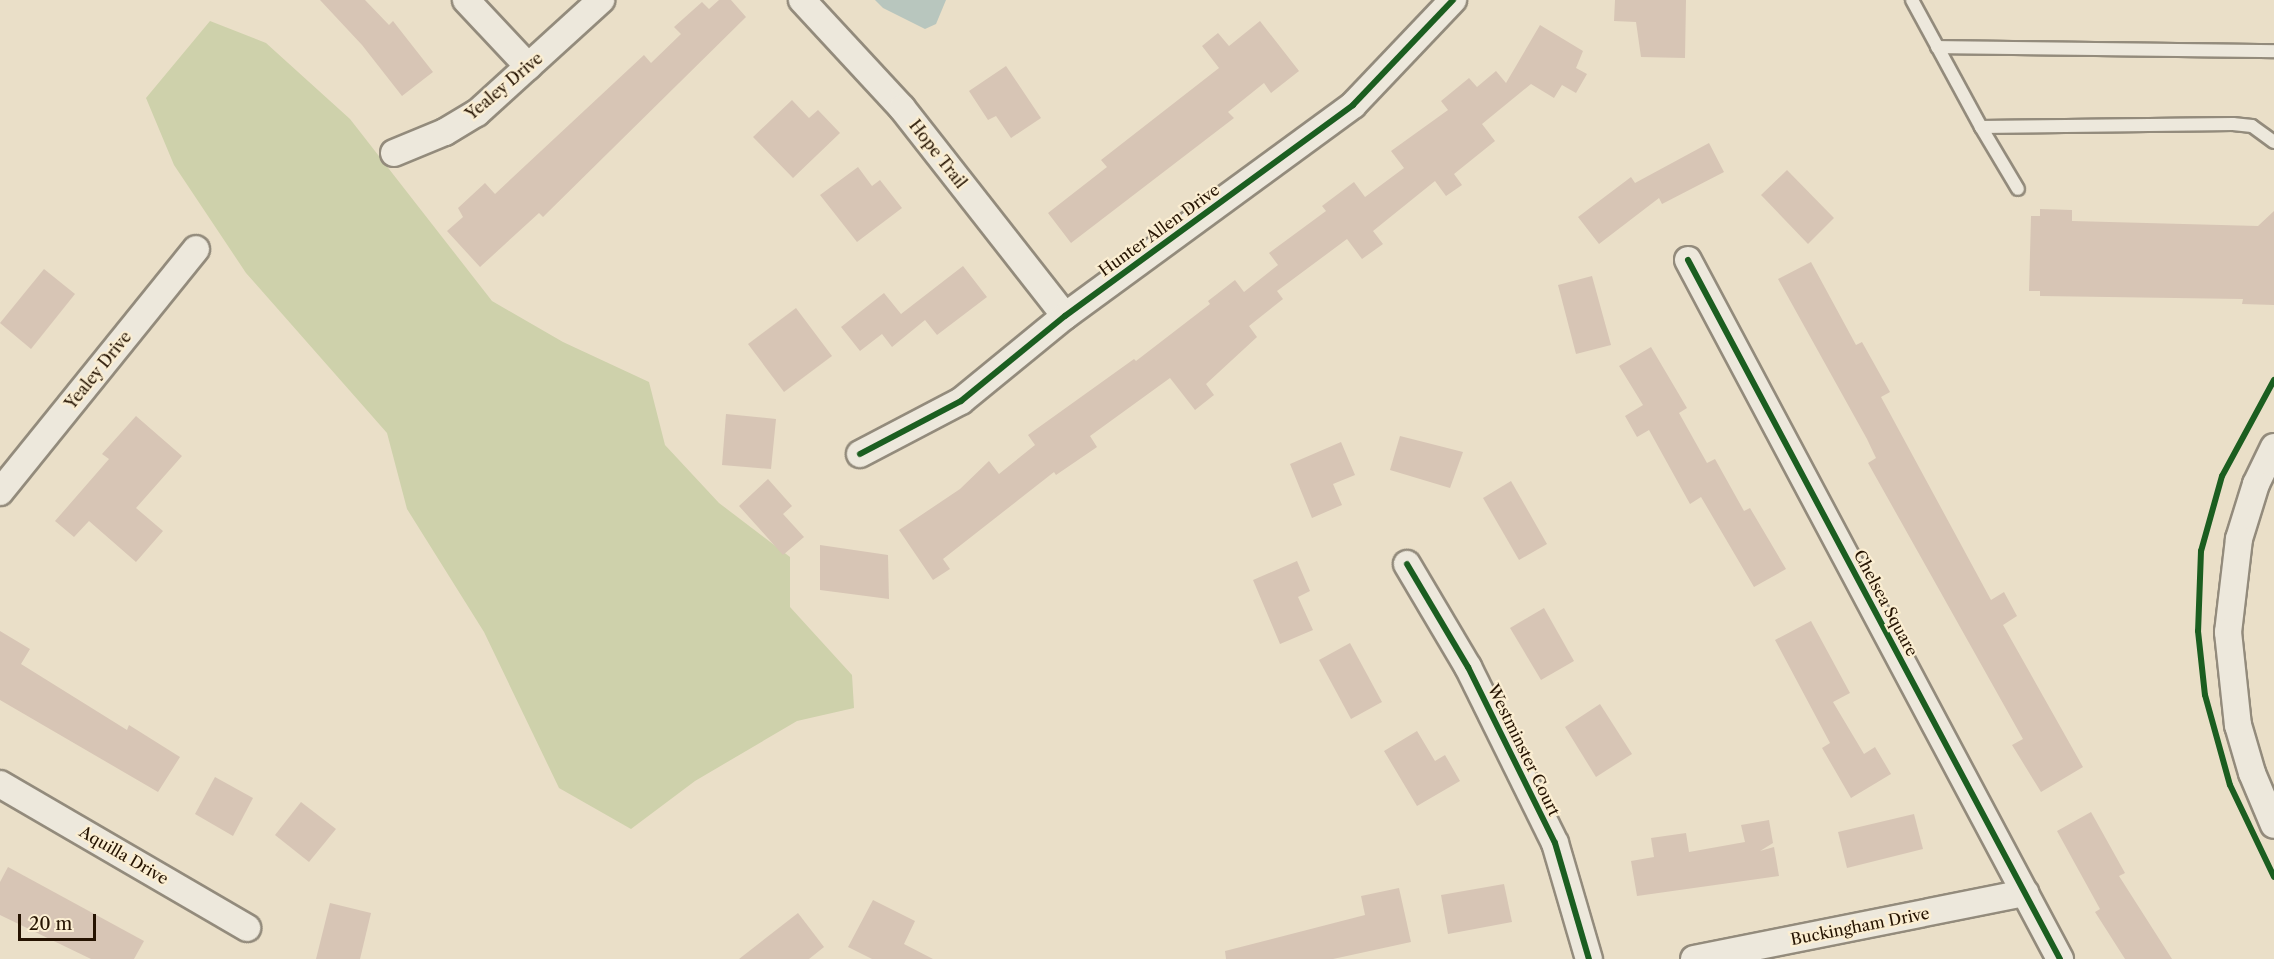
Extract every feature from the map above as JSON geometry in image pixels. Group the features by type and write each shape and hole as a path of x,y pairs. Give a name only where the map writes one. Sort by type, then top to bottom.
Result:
{"street":[{"path":"466,0 528,66"},
{"name":"Yealey Drive","path":"394,153 445,132 477,113 601,0"},
{"name":"Hope Trail","path":"802,0 902,108 1065,316"},
{"name":"Hunter Allen Drive","path":"860,454 961,401 1065,316 1353,105 1453,0"},
{"name":"Yealey Drive","path":"0,492 196,249"},
{"name":"Chelsea Square","path":"1688,260 2060,959"},
{"path":"2274,447 2256,484 2239,539 2228,632 2238,725 2252,773 2274,825"},
{"name":"Westminster Court","path":"1407,564 1468,667 1555,843 1589,959"},
{"name":"Aquilla Drive","path":"0,784 247,928"},
{"name":"Buckingham Drive","path":"1694,959 2025,893"}],"lane":[{"path":"1912,0 1981,127 2018,189"},
{"path":"1937,47 2274,51"},
{"path":"1981,127 2233,124 2252,126 2274,142"}],"green space":[{"path":"210,21 266,43 350,119 492,301 563,342 649,382 665,445 719,503 790,557 790,607 852,675 854,708 797,721 695,781 631,829 559,788 484,632 407,509 387,433 246,273 174,165 146,98"}],"shaded area":[{"path":"875,0 946,0 936,24 925,29 883,8"}],"building":[{"path":"320,0 365,0 389,25 393,21 433,72 402,96 362,45"},
{"path":"719,0 731,0 746,17 543,217 539,213 480,267 447,231 463,217 458,208 485,183 495,194 644,55 651,63 681,34 674,27 702,2 709,9"},
{"path":"1615,0 1686,0 1685,58 1641,57 1636,22 1614,21"},
{"path":"1260,21 1299,71 1271,93 1264,83 1228,112 1234,118 1071,243 1048,213 1107,167 1101,160 1219,68 1202,46 1218,33 1229,46"},
{"path":"1540,25 1583,51 1576,68 1587,74 1576,93 1562,85 1554,98 1531,84 1482,124 1495,141 1454,174 1462,185 1446,196 1435,181 1373,231 1383,244 1362,259 1347,239 1277,291 1283,299 1249,326 1257,337 1206,384 1214,395 1195,410 1170,378 1090,436 1097,447 1056,475 1054,472 943,559 950,569 933,580 899,530 960,489 989,461 999,474 1035,445 1028,435 1134,359 1136,361 1210,304 1208,301 1235,280 1244,292 1278,265 1269,253 1326,211 1322,206 1354,182 1365,197 1404,168 1391,151 1448,110 1441,101 1469,78 1477,87 1496,71 1506,83"},
{"path":"1006,66 1041,118 1011,138 996,116 988,120 969,91"},
{"path":"792,100 809,118 818,110 840,133 793,178 753,137"},
{"path":"1709,143 1724,172 1662,204 1659,198 1599,244 1578,217 1631,177 1635,183"},
{"path":"858,167 872,186 880,180 902,208 857,242 820,195"},
{"path":"1787,170 1834,218 1808,244 1761,195"},
{"path":"2040,209 2072,210 2072,221 2258,226 2274,211 2274,305 2242,304 2243,299 2040,296 2040,291 2029,291 2031,216 2040,216"},
{"path":"1811,262 1856,345 1862,342 1890,392 1881,397 1991,600 2004,592 2017,616 2003,625 2083,767 2041,792 2012,745 2023,739 1868,463 1876,458 1867,439 1778,279"},
{"path":"963,266 987,297 937,335 925,320 892,347 882,334 860,351 841,327 884,293 901,314"},
{"path":"44,269 75,294 31,349 0,323"},
{"path":"1592,276 1611,345 1576,354 1558,285"},
{"path":"796,308 832,356 784,392 748,344"},
{"path":"1651,347 1687,408 1679,413 1707,463 1715,459 1744,511 1750,508 1786,569 1754,587 1701,497 1690,504 1649,430 1637,437 1625,416 1643,405 1619,366"},
{"path":"726,414 776,419 771,469 722,465"},
{"path":"136,416 182,456 136,508 163,531 136,562 89,521 74,537 55,521 109,459 102,454"},
{"path":"1400,436 1463,452 1450,488 1390,470"},
{"path":"1341,442 1355,475 1333,484 1342,505 1312,518 1290,464"},
{"path":"768,479 792,506 783,514 804,537 783,555 739,506"},
{"path":"1511,481 1547,544 1519,560 1483,498"},
{"path":"820,545 888,555 889,599 820,590"},
{"path":"1297,561 1310,591 1298,597 1313,630 1280,644 1253,580"},
{"path":"1544,608 1574,661 1541,680 1510,628"},
{"path":"1811,621 1850,693 1833,702 1864,754 1875,747 1891,774 1851,798 1822,748 1830,743 1775,640"},
{"path":"0,631 30,649 21,664 127,730 129,725 180,757 158,792 0,700"},
{"path":"1350,643 1382,702 1351,719 1319,660"},
{"path":"1600,704 1632,754 1596,777 1565,727"},
{"path":"1417,731 1435,761 1445,755 1460,781 1417,806 1384,751"},
{"path":"215,777 253,798 233,836 195,814"},
{"path":"301,802 336,829 309,862 275,835"},
{"path":"2091,812 2125,873 2119,876 2172,959 2125,959 2095,912 2100,909 2057,831"},
{"path":"1914,814 1923,849 1847,868 1838,832"},
{"path":"1769,820 1773,843 1760,851 1774,847 1779,876 1637,896 1631,861 1654,857 1651,838 1686,833 1689,852 1745,842 1741,825"},
{"path":"8,867 144,941 134,959 91,959 0,915 0,882"},
{"path":"1504,884 1512,922 1448,934 1441,895"},
{"path":"1399,888 1411,942 1333,959 1226,959 1225,951 1365,915 1361,896"},
{"path":"873,900 915,921 904,944 933,959 872,959 848,947"},
{"path":"330,903 371,913 360,959 316,959"},
{"path":"798,913 824,947 809,959 739,959"}],"cycle path":[{"path":"860,454 961,401 1065,316 1353,105 1453,0"},
{"path":"1688,260 2060,959"},
{"path":"2274,380 2222,476 2201,551 2198,631 2205,695 2230,785 2274,877"},
{"path":"1407,564 1468,667 1555,843 1589,959"}]}
